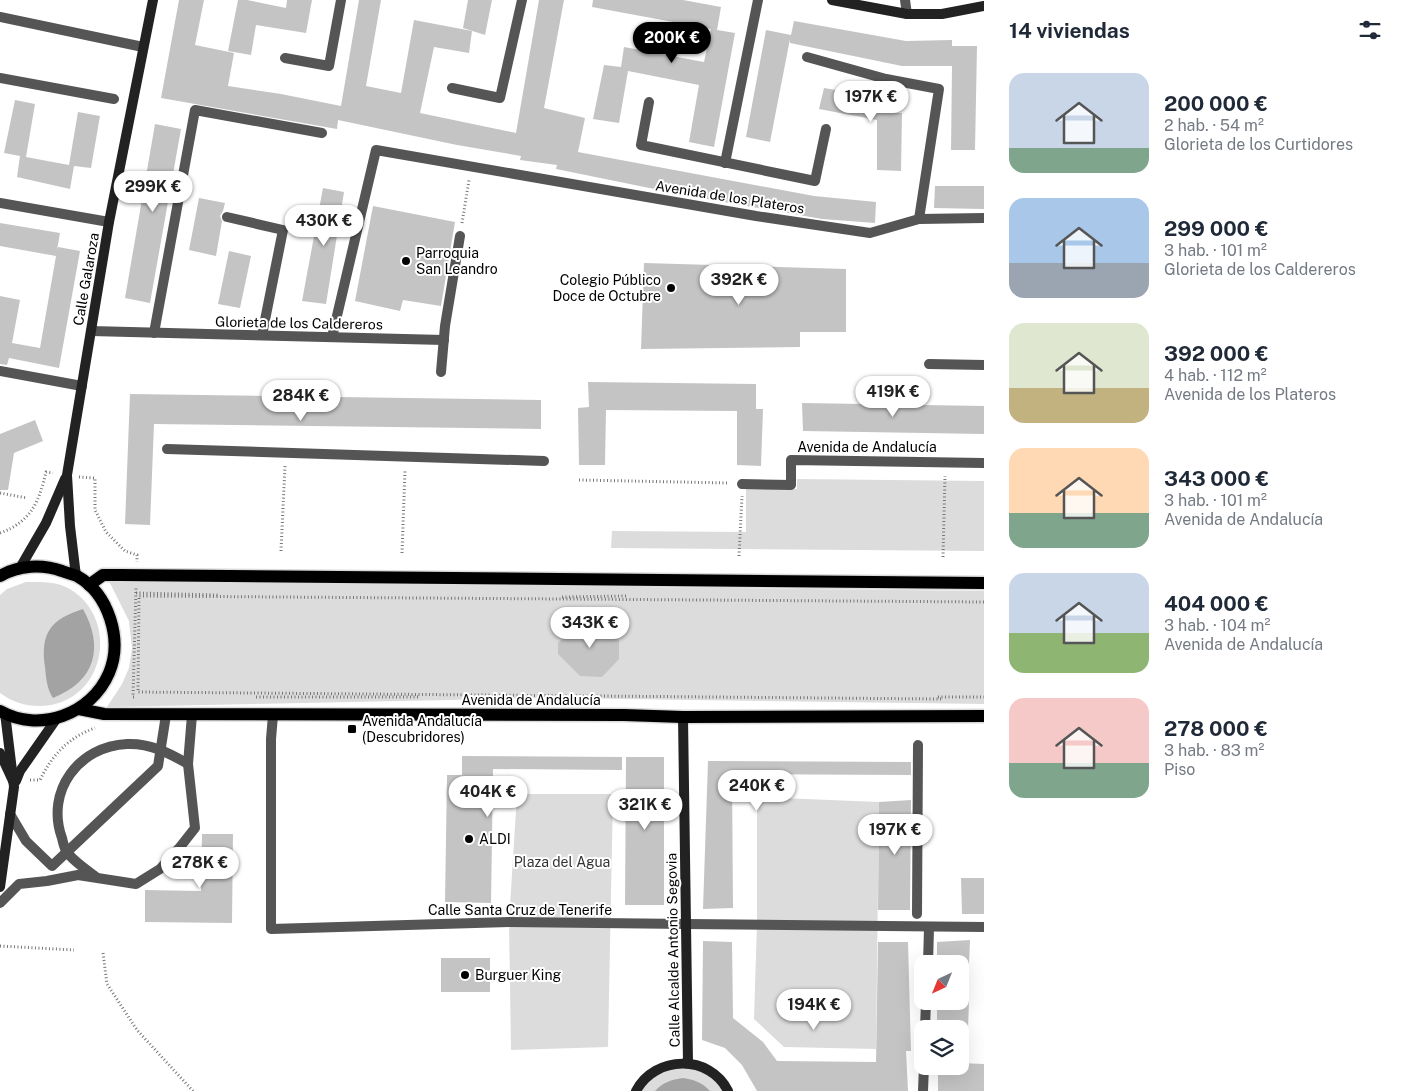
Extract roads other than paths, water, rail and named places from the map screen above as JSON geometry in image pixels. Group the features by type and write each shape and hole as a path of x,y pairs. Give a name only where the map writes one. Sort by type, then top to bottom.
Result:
{"main road":[{"path":"2,572 20,568 49,566 76,576 89,585 104,604 113,626 115,650 109,673 101,687 79,709 57,718 30,720 2,712"},
{"path":"89,585 103,575 984,583"},
{"name":"Avenida de Andalucía","path":"79,709 104,714 166,715 984,716"}],"street":[{"name":"Calle Galaroza","path":"76,576 70,526 67,475 109,222 153,0"},
{"path":"285,58 329,66 341,0"},
{"path":"452,88 500,98 522,0"},
{"path":"725,163 758,0"},
{"path":"832,0 907,14 942,14 984,6"},
{"path":"906,0 907,14"},
{"path":"0,17 143,47"},
{"path":"807,57 886,79 939,89 919,219"},
{"path":"0,78 114,99"},
{"path":"649,102 641,145 815,181 826,129"},
{"path":"154,333 195,110 322,134"},
{"name":"Avenida de los Plateros","path":"332,337 376,150 870,234 919,219 984,218"},
{"path":"0,203 109,222"},
{"path":"227,217 283,230 262,335"},
{"path":"441,372 460,236"},
{"name":"Glorieta de los Caldereros","path":"91,331 444,340"},
{"path":"929,364 984,365"},
{"path":"0,371 82,386"},
{"path":"167,449 544,461"},
{"name":"Avenida de Andalucía","path":"742,484 791,485 791,460 984,463"},
{"name":"Calle Galaroza","path":"20,568 46,523 67,475"},
{"path":"0,887 14,784 2,712"},
{"path":"10,814 26,841 52,866 158,766 166,715"},
{"path":"0,903 20,884 78,875 136,884 160,869 195,828 188,764 192,715"},
{"name":"Calle Santa Cruz de Tenerife","path":"273,715 271,739 271,929 510,922 984,928"},
{"name":"Calle Alcalde Antonio Segovia","path":"683,717 688,1063"},
{"path":"14,784 20,771 57,718"},
{"path":"96,877 67,853 58,828 60,793 68,776 80,763 103,748 128,744 160,748 188,764"},
{"path":"917,914 918,745"},
{"path":"0,753 14,784"},
{"path":"928,955 929,928"},
{"path":"636,1091 646,1077 659,1068 673,1064 688,1063 703,1067 716,1075 728,1091"},
{"path":"923,1091 924,1075"}],"place":[{"name":"Parroquia San Leandro","path":"406,261"},
{"name":"Colegio Público Doce de Octubre","path":"671,288"},
{"name":"Avenida Andalucía (Descubridores)","path":"352,729"},
{"name":"ALDI","path":"469,839"},
{"name":"Burguer King","path":"465,975"}],"park label":[{"name":"Plaza del Agua","path":"562,862"}]}
